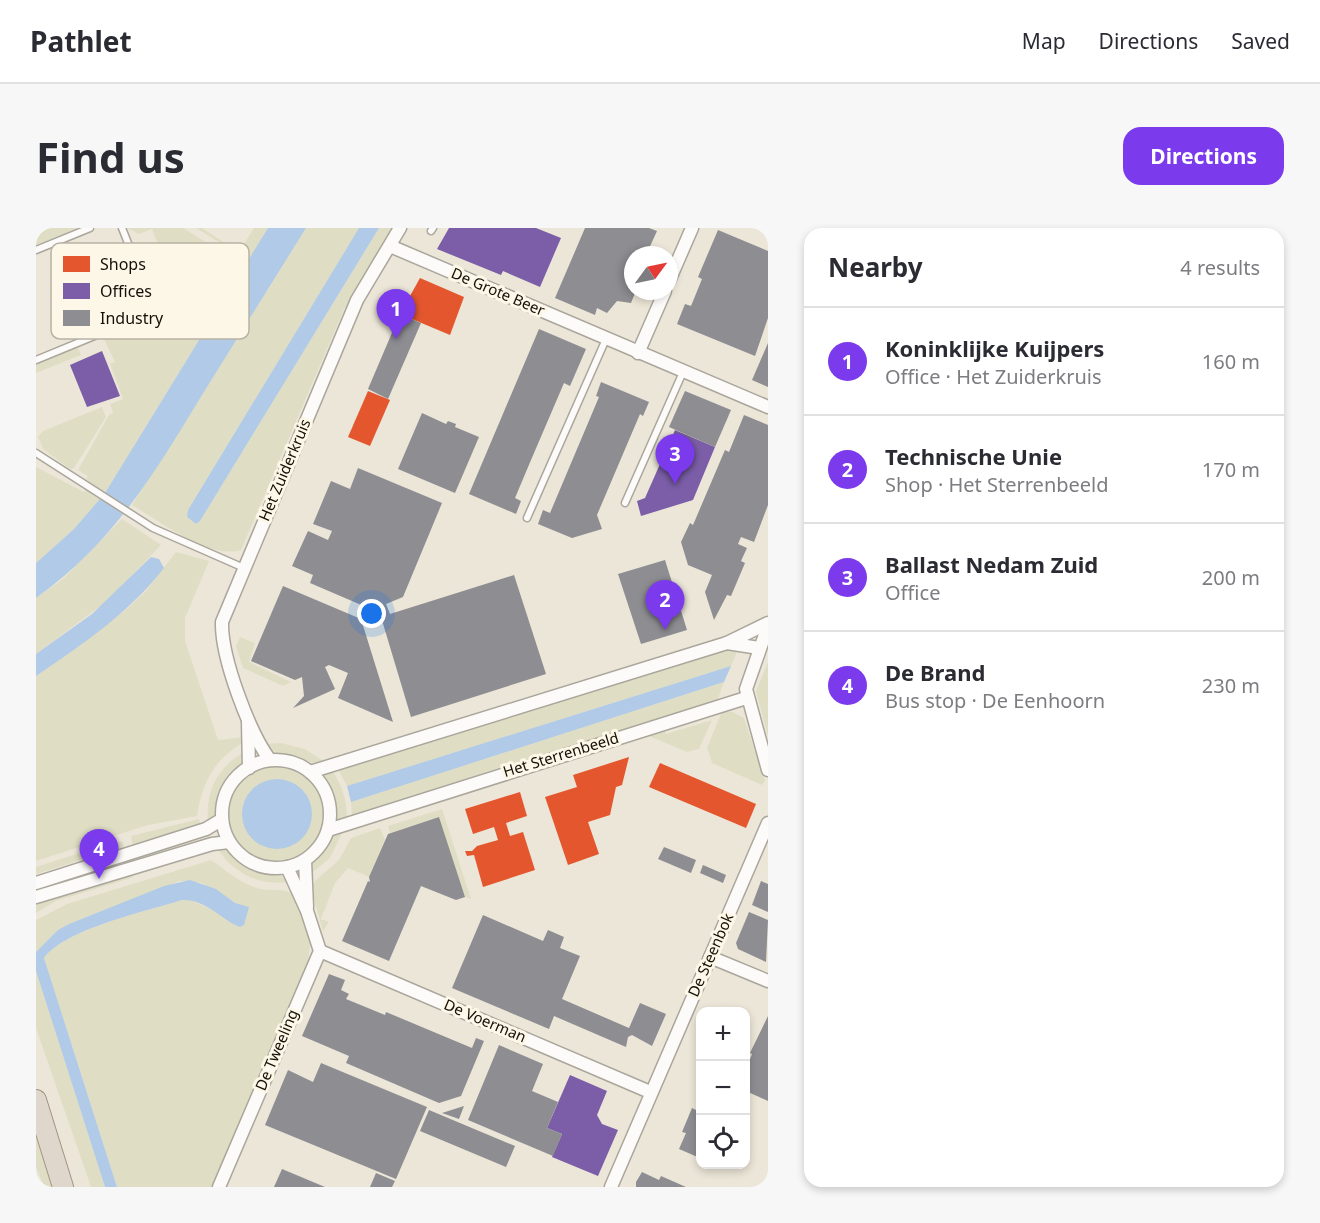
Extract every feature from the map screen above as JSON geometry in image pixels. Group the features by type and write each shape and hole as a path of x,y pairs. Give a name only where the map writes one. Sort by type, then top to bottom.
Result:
{"highway":[{"path":"36,1100 63,1187"}],"street":[{"name":"Het Zuiderkruis","path":"270,760 248,722 222,638 222,622 357,300 400,228"},
{"path":"678,260 692,228"},
{"name":"De Grote Beer","path":"390,246 768,407"},
{"path":"638,353 661,300"},
{"path":"310,772 727,643 768,625"},
{"path":"766,761 746,698 747,679 768,625"},
{"path":"727,643 759,648"},
{"name":"Het Sterrenbeeld","path":"328,830 746,698"},
{"name":"Het Zuiderkruis","path":"248,722 249,768"},
{"path":"270,760 293,762 310,772 319,782 329,803 328,830 322,844 305,861 287,867 260,865 244,856 229,842 221,820 222,806 231,784 249,768 270,760"},
{"path":"36,883 206,829 221,820"},
{"name":"De Steenbok","path":"611,1187 650,1092 768,823"},
{"path":"36,897 212,844 229,842"},
{"path":"305,861 307,911"},
{"path":"287,867 307,911 320,951"},
{"name":"De Voerman","path":"320,951 650,1092"},
{"name":"De Tweeling","path":"219,1187 320,951"},
{"path":"710,957 768,981"}],"lane":[{"path":"53,243 90,228"},
{"path":"122,228 128,243"},
{"path":"36,250 51,244"},
{"path":"36,360 87,339"},
{"path":"527,518 606,339"},
{"path":"625,503 683,372"},
{"path":"36,453 144,523 244,568"}],"green space":[{"path":"36,228 79,228 36,245"},
{"path":"127,228 183,228 207,243 157,243 152,229 139,234"},
{"path":"196,228 202,228 225,243 220,243"},
{"path":"254,228 268,228 249,259 249,243 245,243"},
{"path":"306,228 359,228 188,510 187,517 196,524 200,521 379,228 393,228 345,307 241,550 228,552 185,537 132,505 236,339 249,339 249,319"},
{"path":"104,339 200,339 105,493 74,529 36,563 36,467 84,492 90,482 86,479 88,476 78,470 109,415 113,413 110,404 123,399 110,364 115,362"},
{"path":"78,347 81,355 36,373 36,365"},
{"path":"102,407 106,417 74,468 70,469 43,449 38,437 43,431"},
{"path":"122,519 161,545 107,601 36,654 36,598 63,579"},
{"path":"176,552 209,561 185,618 185,641 218,740 243,737 242,743 223,757 210,774 202,793 197,816 148,825 36,861 36,676 123,612 145,592"},
{"path":"240,637 255,643 249,662 291,682 283,686 243,668 236,646"},
{"path":"727,648 737,652 731,666 347,786 337,767"},
{"path":"768,662 768,736 756,691"},
{"path":"724,682 716,704 352,818 351,802"},
{"path":"722,711 733,712 744,718 765,781 762,785 712,763 707,748"},
{"path":"712,720 699,749 687,752 649,736 652,730 665,731 666,734"},
{"path":"281,743 305,749 326,763 293,758 276,752 264,744"},
{"path":"246,751 243,761 224,788 216,811 208,823 209,800 215,781 228,764"},
{"path":"285,764 306,774 319,788 325,806 325,824 318,841 307,854 290,862 269,862 249,855 236,842 229,826 228,808 234,791 245,776 262,767"},
{"path":"331,769 341,786 347,812 347,819 335,823 333,794 320,772"},
{"path":"442,809 471,899 465,897 439,817 390,833 388,826"},
{"path":"199,819 201,827 133,847 131,836"},
{"path":"345,827 330,858 308,876 322,848"},
{"path":"380,828 385,840 369,877 348,868 335,883 321,919 329,922 323,931 311,889 315,881 339,860 351,838"},
{"path":"113,842 122,842 127,852 100,854 36,874 36,867"},
{"path":"216,847 228,850 253,867 278,875 288,882 266,882 247,876 230,864"},
{"path":"211,860 250,885 262,889 286,891 295,895 310,943 308,964 212,1187 117,1187 44,958 70,938 88,930 182,900 191,900 215,911 240,906 202,883 180,881 69,924 58,930 36,952 36,920 67,904"},
{"path":"133,871 134,875 131,878 56,901 36,913 36,901"},
{"path":"36,971 105,1187 91,1187 36,1028"},
{"path":"36,1122 55,1187 44,1187 36,1166"}],"water":[{"path":"268,228 306,228 249,320 249,259"},
{"path":"359,228 379,228 200,521 196,524 187,517 188,510"},
{"path":"200,339 237,339 167,452 130,506 88,554 36,598 36,563 74,529 105,493"},
{"path":"151,557 159,559 164,568 136,599 88,640 36,676 36,654 92,614"},
{"path":"731,666 724,682 351,802 347,786"},
{"path":"277,779 290,782 302,789 309,801 312,814 309,827 302,839 290,846 277,849 264,846 252,839 245,827 242,814 245,801 252,789 264,782"},
{"path":"190,880 216,889 235,903 249,907 244,925 240,927 198,903 182,900 88,930 70,938 44,958 117,1187 105,1187 36,971 36,952 58,930 69,924 164,886"}],"building: Shops":[{"path":"420,278 464,297 450,335 400,314"},
{"path":"368,391 390,400 370,446 348,437"},
{"path":"629,757 622,785 616,787 610,815 588,822 599,854 568,865 545,797 577,787 573,775"},
{"path":"660,763 756,804 746,828 649,787"},
{"path":"520,792 527,816 506,823 510,836 523,832 535,870 483,887 474,855 467,856 465,851 472,851 477,846 498,840 494,827 473,834 465,809"}],"building: Offices":[{"path":"449,228 536,228 561,238 540,287 503,271 501,275 437,249"},
{"path":"102,351 120,396 87,407 70,365"},
{"path":"675,430 715,447 693,500 641,516 637,501 645,498"},
{"path":"570,1075 607,1091 597,1115 602,1124 618,1130 598,1176 552,1157 562,1134 547,1128"}],"building: Industry":[{"path":"585,228 649,228 657,231 650,246 624,246 624,300 632,300 631,303 617,301 607,313 597,308 595,315 555,298"},
{"path":"718,230 768,251 768,318 755,356 677,324 685,304 691,306 702,279 698,277"},
{"path":"400,314 421,323 388,399 368,389"},
{"path":"539,329 586,349 570,386 564,383 531,460 515,498 521,501 516,514 469,494"},
{"path":"768,343 768,387 752,380"},
{"path":"601,382 649,402 643,416 640,414 597,515 602,529 572,538 538,524 543,510 550,513 599,397 596,396"},
{"path":"685,391 731,410 715,447 669,427"},
{"path":"422,413 446,424 448,421 456,424 455,427 479,437 455,493 398,469"},
{"path":"744,415 768,425 768,505 754,542 741,537 738,544 747,548 741,561 745,563 731,596 727,595 714,620 705,592 712,575 688,565 681,542 690,523 693,525 725,450 729,452"},
{"path":"358,468 442,503 403,597 386,604 390,614 514,575 546,674 411,717 378,607 373,610 310,583 313,575 292,566 308,531 328,540 332,531 313,524 331,481 350,489"},
{"path":"665,560 687,630 641,644 618,574"},
{"path":"283,586 361,619 393,722 338,698 348,673 329,665 325,667 335,689 293,708 304,696 302,677 295,680 251,661"},
{"path":"439,817 465,897 456,900 421,886 389,961 342,941 368,881 370,882 369,877 388,834"},
{"path":"664,847 696,860 691,873 658,859"},
{"path":"703,865 726,875 723,883 700,873"},
{"path":"761,881 768,884 768,912 752,905"},
{"path":"749,912 768,920 766,962 738,949 736,943"},
{"path":"483,915 543,941 548,930 564,937 560,948 580,956 562,999 629,1028 640,1003 666,1014 652,1046 632,1035 628,1037 626,1047 554,1016 549,1029 452,988"},
{"path":"329,974 345,980 341,990 349,994 346,999 385,1015 386,1012 472,1048 476,1038 484,1041 461,1096 439,1103 346,1063 349,1056 302,1036"},
{"path":"768,1016 768,1101 750,1093 752,1054 750,1053"},
{"path":"499,1045 543,1064 532,1091 558,1102 547,1128 562,1134 553,1156 468,1120"},
{"path":"321,1063 427,1107 396,1179 265,1125 288,1070 313,1082"},
{"path":"464,1106 459,1119 442,1113"},
{"path":"692,1108 696,1110 696,1156 679,1149 686,1133 682,1132"},
{"path":"429,1110 515,1146 506,1167 420,1131"},
{"path":"282,1169 325,1187 274,1187"},
{"path":"642,1172 659,1180 661,1176 686,1187 636,1187 636,1182"},
{"path":"376,1173 395,1181 392,1187 370,1187"}],"place":[{"name":"Koninklijke Kuijpers","path":"396,339"},
{"name":"Ballast Nedam Zuid","path":"675,484"},
{"name":"Technische Unie","path":"665,630"},
{"name":"De Brand","path":"99,879"}]}
